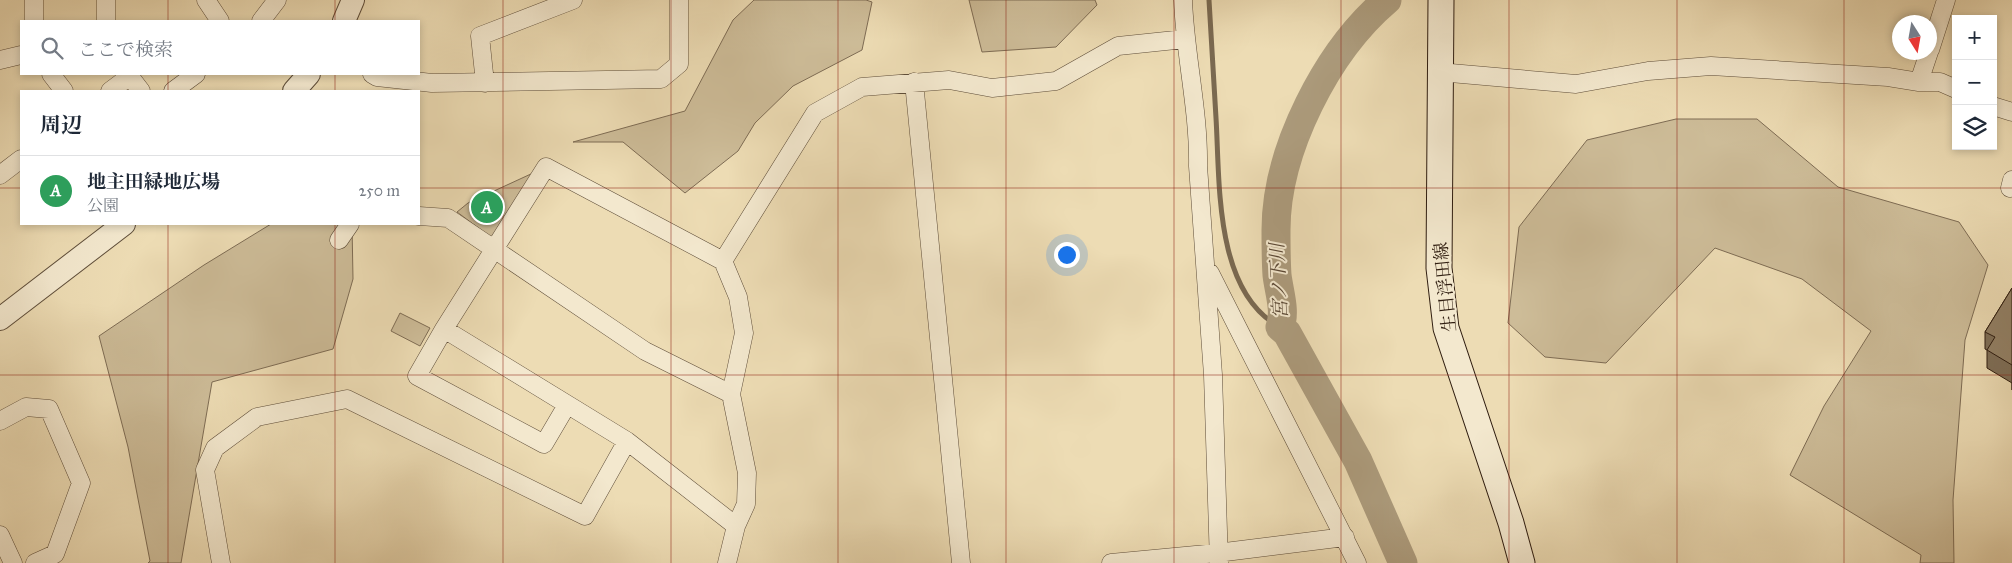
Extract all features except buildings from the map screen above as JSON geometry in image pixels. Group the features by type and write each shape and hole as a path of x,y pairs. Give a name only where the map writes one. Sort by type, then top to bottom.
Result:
{"main road":[{"name":"生目浮田線","path":"1441,0 1439,268 1446,328 1512,522 1522,563"}],"street":[{"path":"34,0 34,20"},
{"path":"106,0 106,20"},
{"path":"206,0 219,20"},
{"path":"262,20 277,0"},
{"path":"344,20 353,0"},
{"path":"485,83 480,36 573,0"},
{"path":"374,75 377,77 432,83 661,79 679,64 679,0"},
{"path":"1183,0 1185,39 1198,145 1213,375 1218,558"},
{"path":"1937,27 1946,0"},
{"path":"722,261 815,113 862,88 949,80 992,88 1056,80 1118,46 1185,39"},
{"path":"0,60 20,55"},
{"path":"1919,82 1926,60"},
{"path":"1439,72 1576,84 1648,71 1711,66 1888,77 1919,82 1940,82 1952,87"},
{"path":"52,75 63,90"},
{"path":"111,90 129,75 140,90"},
{"path":"174,90 195,75"},
{"path":"295,90 308,75"},
{"path":"914,82 961,563"},
{"path":"1997,107 2012,112"},
{"path":"568,405 544,444 416,376 546,167 722,261 738,297 744,333 731,394 747,473 746,504 736,526 728,563"},
{"path":"420,216 448,218 645,351 731,394"},
{"path":"0,319 123,225"},
{"path":"339,240 349,225"},
{"path":"1205,264 1357,563"},
{"path":"444,329 626,441 736,526"},
{"path":"221,563 204,470 215,448 257,417 347,399 585,516 626,441"},
{"path":"0,421 26,407 49,409 80,483 55,554 35,563"},
{"path":"0,535 13,563"},
{"path":"1111,563 1218,558 1345,537"}],"shaded area":[{"path":"754,0 866,0 872,2 862,50 793,86 755,123 738,151 685,193 623,142 573,142 685,111 733,20"},
{"path":"969,0 1095,0 1097,5 1056,47 982,52"},
{"path":"1676,119 1757,119 1838,187 1959,222 1988,265 1965,340 1953,500 1954,563 1920,563 1921,555 1790,475 1824,406 1871,331 1802,279 1715,248 1606,363 1545,357 1508,323 1519,227 1587,140"},
{"path":"533,173 492,238 457,212 468,203"},
{"path":"269,225 352,225 353,279 333,349 212,382 181,563 148,563 150,561 128,447 99,336 204,265"},
{"path":"400,313 430,328 420,346 391,331"}],"waterway":[{"path":"1209,0 1218,173 1225,233 1232,262 1243,289 1258,311 1280,327"},
{"name":"宮ノ下川","path":"1387,0 1365,21 1344,46 1309,104 1295,136 1285,167 1278,199 1276,258 1282,308 1280,327 1287,333 1358,461 1403,563"}],"place":[{"name":"地主田緑地広場","path":"487,207"}]}
